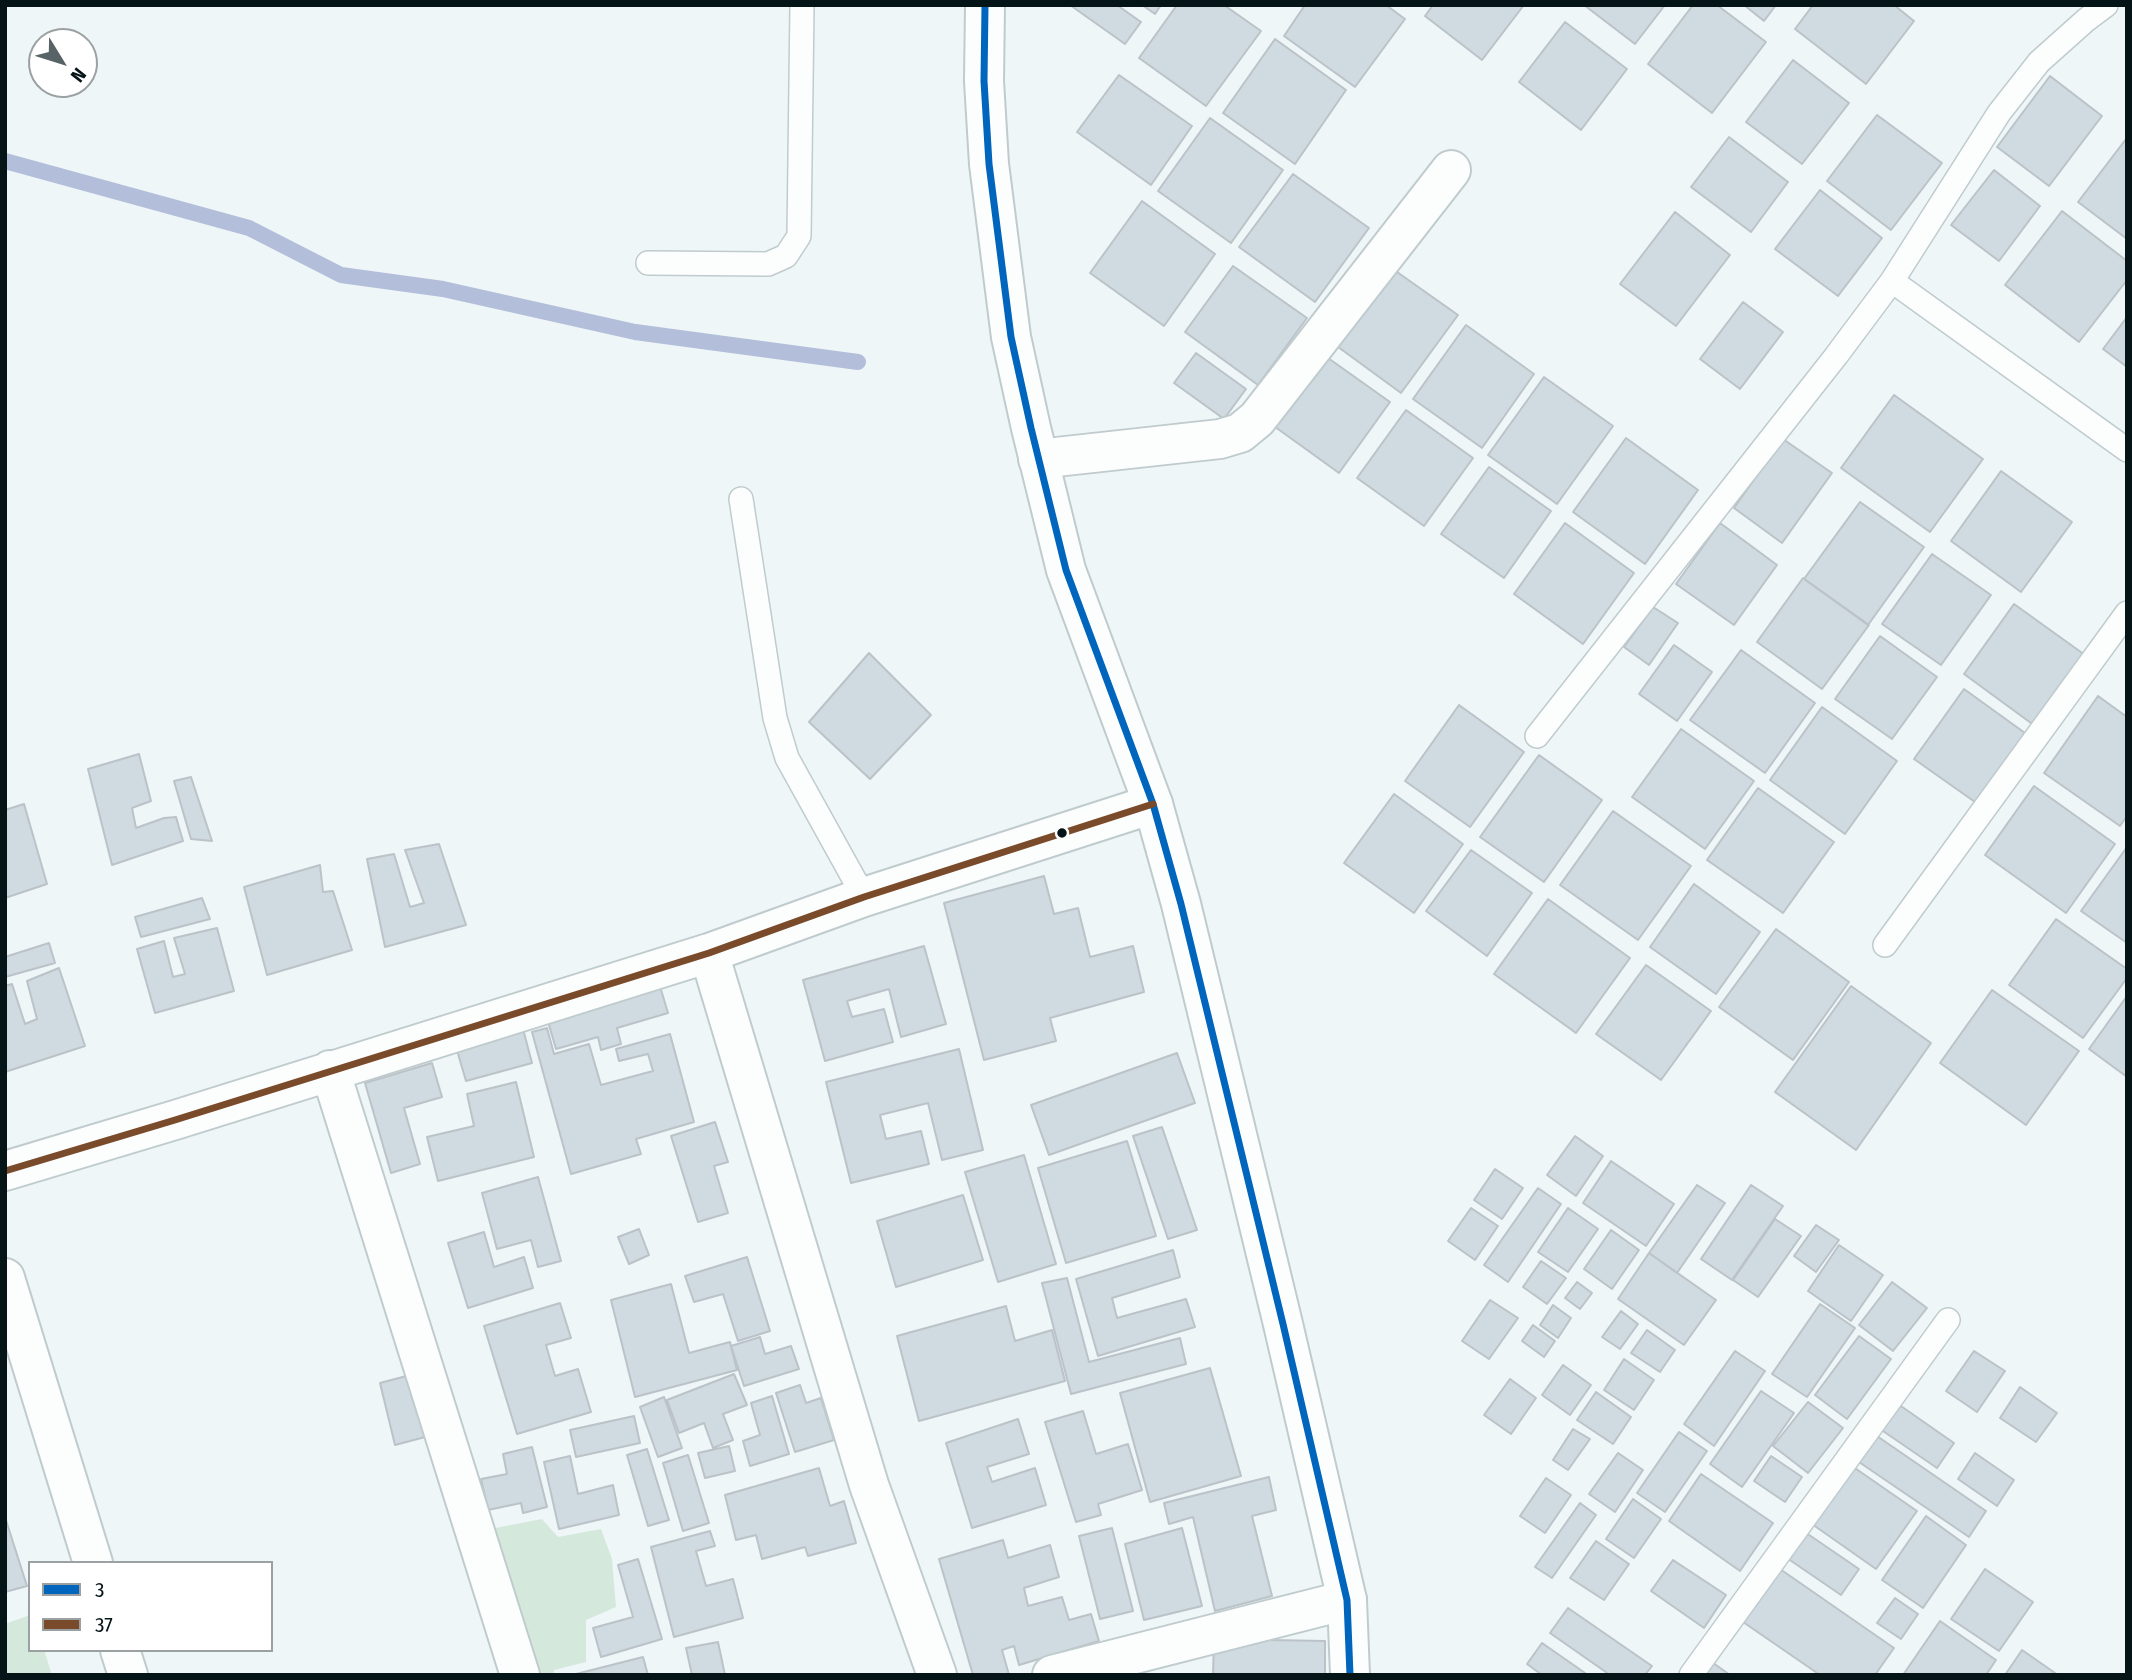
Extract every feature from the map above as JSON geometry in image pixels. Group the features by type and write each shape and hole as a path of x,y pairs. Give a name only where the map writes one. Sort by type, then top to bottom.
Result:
{"street":[{"path":"985,5 984,81 989,164 1011,337 1066,570 1153,804 1184,918 1280,1310 1347,1600 1350,1675"},
{"path":"1038,459 1220,439 1240,433 1257,419 1451,170"},
{"path":"5,1171 709,953 864,897 1153,804"},
{"path":"709,953 869,1485 937,1675"},
{"path":"330,1070 520,1675"},
{"path":"5,1278 92,1561"},
{"path":"1052,1675 1347,1600"},
{"path":"121,1652 128,1675"}],"lane":[{"path":"648,263 768,264 786,256 799,236 802,5"},
{"path":"1537,736 1892,281 1999,113 2039,62 2106,5"},
{"path":"1892,281 2127,450"},
{"path":"741,499 775,718 787,758 864,897"},
{"path":"1885,946 2127,612"},
{"path":"1691,1675 1948,1320"}],"green space":[{"path":"542,1519 558,1537 601,1529 612,1559 616,1607 586,1620 586,1662 554,1670 553,1675 520,1675 480,1531"},
{"path":"28,1616 28,1652 45,1652 52,1675 5,1675 5,1624"}],"building":[{"path":"1070,5 1117,5 1141,22 1125,44"},
{"path":"1142,5 1161,5 1155,14"},
{"path":"1177,5 1224,5 1261,31 1206,106 1139,58"},
{"path":"1305,5 1386,5 1405,19 1355,87 1284,36"},
{"path":"1433,5 1524,5 1482,60 1425,16"},
{"path":"1584,5 1665,5 1635,44"},
{"path":"1693,5 1717,5 1766,42 1712,113 1648,64"},
{"path":"1744,5 1776,5 1764,21"},
{"path":"1813,5 1894,5 1914,21 1866,84 1795,29"},
{"path":"1565,22 1627,69 1581,130 1519,82"},
{"path":"1275,39 1346,90 1295,164 1223,113"},
{"path":"1793,60 1849,103 1802,164 1746,122"},
{"path":"1119,75 1192,126 1151,185 1077,132"},
{"path":"2050,76 2102,116 2049,186 1997,147"},
{"path":"1877,115 1942,163 1891,230 1827,181"},
{"path":"1210,118 1283,170 1231,243 1158,191"},
{"path":"1729,137 1788,182 1751,232 1691,187"},
{"path":"2127,140 2127,239 2078,202"},
{"path":"1994,170 2040,206 1999,261 1951,225"},
{"path":"1293,174 1369,228 1315,302 1239,247"},
{"path":"1820,190 1882,238 1838,296 1775,249"},
{"path":"1142,201 1215,254 1164,326 1090,273"},
{"path":"2062,211 2127,261 2127,280 2079,342 2005,285"},
{"path":"1675,212 1730,255 1676,326 1620,284"},
{"path":"1233,266 1307,318 1258,385 1185,332"},
{"path":"1390,267 1458,315 1401,393 1334,344"},
{"path":"1743,302 1783,332 1740,389 1700,359"},
{"path":"2127,317 2127,367 2103,349"},
{"path":"1466,325 1534,374 1482,448 1413,399"},
{"path":"1196,353 1246,389 1224,419 1174,383"},
{"path":"1321,353 1390,402 1339,473 1271,424"},
{"path":"1544,377 1613,426 1557,504 1488,455"},
{"path":"1894,395 1983,459 1930,532 1841,468"},
{"path":"1406,410 1473,458 1424,526 1357,478"},
{"path":"1626,438 1698,490 1645,564 1573,512"},
{"path":"1783,439 1832,473 1782,543 1734,508"},
{"path":"1489,467 1551,511 1504,578 1441,534"},
{"path":"2001,471 2072,522 2021,592 1951,541"},
{"path":"1860,502 1924,547 1868,625 1804,579"},
{"path":"1565,523 1634,573 1583,644 1514,594"},
{"path":"1720,523 1777,565 1734,625 1676,584"},
{"path":"1932,554 1991,595 1941,665 1882,624"},
{"path":"1803,578 1869,625 1822,689 1757,642"},
{"path":"2014,604 2085,655 2035,726 1964,674"},
{"path":"1653,607 1678,623 1649,665 1624,647"},
{"path":"1880,636 1937,677 1892,739 1835,699"},
{"path":"1674,645 1712,672 1677,721 1639,694"},
{"path":"1741,650 1815,703 1765,773 1690,720"},
{"path":"869,653 931,715 870,779 809,722"},
{"path":"1964,689 2025,733 1975,802 1914,759"},
{"path":"2098,696 2127,717 2127,816 2120,826 2044,773"},
{"path":"1459,705 1524,752 1470,827 1405,781"},
{"path":"1822,707 1897,761 1845,834 1770,780"},
{"path":"1681,729 1754,781 1705,849 1632,797"},
{"path":"139,754 151,801 132,808 136,828 164,818 176,817 183,841 112,865 88,769"},
{"path":"1539,755 1602,800 1544,882 1480,837"},
{"path":"191,777 212,841 191,839 174,781"},
{"path":"2034,786 2115,844 2066,913 1985,855"},
{"path":"1758,788 1834,842 1783,913 1707,860"},
{"path":"1394,794 1463,844 1414,913 1344,863"},
{"path":"24,804 47,884 5,898 5,810"},
{"path":"1613,811 1691,866 1638,940 1560,885"},
{"path":"439,844 466,925 385,947 367,859 394,854 410,907 424,903 405,850"},
{"path":"2127,847 2127,943 2081,911"},
{"path":"1471,850 1532,893 1487,956 1426,911"},
{"path":"320,865 323,892 333,891 352,950 267,975 244,887"},
{"path":"1044,876 1054,914 1078,908 1090,957 1133,946 1144,992 1050,1018 1056,1041 984,1060 944,903"},
{"path":"1694,884 1760,932 1716,994 1650,947"},
{"path":"202,898 210,919 141,937 135,917"},
{"path":"1548,899 1630,958 1576,1033 1494,974"},
{"path":"2056,919 2127,969 2127,978 2083,1038 2009,985"},
{"path":"217,928 234,991 155,1013 137,949 164,941 173,977 185,974 174,938"},
{"path":"1776,929 1849,982 1793,1060 1719,1007"},
{"path":"49,943 55,963 5,977 5,957"},
{"path":"924,946 946,1024 901,1037 889,989 847,1001 852,1017 884,1009 893,1042 825,1061 803,980"},
{"path":"1646,965 1711,1011 1661,1080 1596,1034"},
{"path":"59,968 85,1046 5,1072 5,986 12,984 25,1024 37,1019 27,981"},
{"path":"659,983 668,1013 617,1028 621,1044 601,1050 598,1037 556,1049 544,1008"},
{"path":"1851,986 1931,1043 1856,1150 1775,1092"},
{"path":"1992,990 2079,1051 2026,1125 1940,1063"},
{"path":"2127,996 2127,1077 2089,1049"},
{"path":"547,1028 554,1054 589,1044 601,1085 653,1071 648,1054 619,1061 616,1049 670,1034 694,1122 636,1139 641,1154 571,1174 532,1032"},
{"path":"523,1029 532,1063 466,1081 456,1047"},
{"path":"959,1049 983,1150 942,1160 928,1103 880,1115 886,1139 921,1131 929,1164 851,1183 826,1082"},
{"path":"1177,1053 1195,1103 1049,1155 1031,1105"},
{"path":"432,1063 442,1097 404,1108 420,1164 391,1173 365,1083"},
{"path":"516,1082 534,1157 438,1181 427,1137 474,1126 467,1094"},
{"path":"715,1122 728,1162 714,1166 728,1213 698,1222 671,1136"},
{"path":"1162,1127 1197,1230 1168,1239 1133,1136"},
{"path":"1575,1136 1603,1156 1576,1196 1547,1175"},
{"path":"1127,1141 1156,1236 1066,1263 1038,1168"},
{"path":"1024,1155 1056,1264 998,1282 965,1172"},
{"path":"1611,1161 1674,1204 1646,1246 1583,1203"},
{"path":"1495,1169 1523,1188 1502,1219 1474,1200"},
{"path":"538,1177 561,1261 538,1267 531,1240 497,1249 482,1193"},
{"path":"1697,1185 1725,1203 1677,1273 1649,1253"},
{"path":"1751,1185 1783,1206 1732,1280 1701,1259"},
{"path":"1538,1188 1561,1204 1508,1282 1484,1265"},
{"path":"963,1195 983,1260 896,1287 877,1221"},
{"path":"1471,1208 1498,1226 1475,1260 1448,1241"},
{"path":"1568,1208 1598,1229 1568,1272 1538,1252"},
{"path":"1775,1219 1801,1236 1758,1297 1733,1280"},
{"path":"1816,1225 1839,1240 1816,1272 1794,1256"},
{"path":"639,1229 649,1255 629,1264 618,1237"},
{"path":"1611,1230 1639,1250 1612,1289 1584,1269"},
{"path":"484,1232 494,1267 524,1257 533,1288 468,1308 448,1243"},
{"path":"1839,1245 1883,1275 1851,1321 1808,1291"},
{"path":"1173,1250 1180,1277 1112,1298 1117,1318 1186,1299 1195,1327 1098,1356 1076,1279"},
{"path":"1649,1253 1716,1300 1684,1345 1618,1299"},
{"path":"747,1257 770,1331 738,1341 723,1294 694,1302 685,1276"},
{"path":"1541,1261 1566,1278 1547,1304 1523,1287"},
{"path":"1067,1278 1089,1362 1180,1338 1186,1364 1071,1394 1042,1283"},
{"path":"1577,1282 1592,1293 1580,1309 1565,1298"},
{"path":"1892,1282 1927,1308 1893,1351 1859,1325"},
{"path":"671,1284 689,1353 730,1342 737,1370 635,1397 611,1300"},
{"path":"1490,1300 1518,1318 1489,1359 1462,1341"},
{"path":"560,1303 571,1338 546,1345 555,1376 578,1369 591,1412 517,1434 484,1326"},
{"path":"1820,1304 1855,1328 1807,1397 1772,1374"},
{"path":"1553,1305 1571,1318 1558,1338 1540,1325"},
{"path":"1006,1306 1015,1341 1052,1330 1065,1381 919,1421 897,1336"},
{"path":"1621,1311 1638,1324 1620,1349 1602,1337"},
{"path":"1533,1325 1555,1341 1544,1357 1522,1341"},
{"path":"1647,1330 1675,1350 1660,1372 1631,1353"},
{"path":"1859,1336 1891,1359 1847,1419 1815,1395"},
{"path":"760,1337 765,1354 791,1346 799,1369 744,1386 731,1346"},
{"path":"1735,1351 1765,1371 1714,1446 1684,1424"},
{"path":"1974,1351 2005,1371 1977,1412 1946,1391"},
{"path":"1624,1359 1654,1380 1634,1410 1604,1390"},
{"path":"1563,1365 1591,1385 1570,1415 1542,1395"},
{"path":"1210,1368 1241,1476 1150,1502 1120,1393"},
{"path":"414,1374 429,1436 395,1445 380,1383"},
{"path":"734,1374 747,1405 723,1414 733,1440 713,1448 704,1423 679,1433 667,1400"},
{"path":"1510,1379 1536,1398 1511,1434 1484,1415"},
{"path":"800,1385 806,1403 821,1398 834,1440 795,1452 776,1393"},
{"path":"2020,1387 2057,1413 2036,1442 2000,1418"},
{"path":"1761,1391 1794,1413 1742,1487 1710,1464"},
{"path":"1596,1392 1631,1417 1613,1444 1577,1420"},
{"path":"772,1396 789,1454 750,1466 743,1441 760,1435 751,1403"},
{"path":"664,1397 682,1448 658,1457 640,1407"},
{"path":"1808,1402 1843,1428 1808,1473 1773,1446"},
{"path":"1898,1404 1954,1443 1937,1468 1880,1429"},
{"path":"1083,1411 1096,1454 1128,1444 1142,1490 1098,1504 1101,1515 1076,1522 1045,1422"},
{"path":"634,1416 640,1443 576,1457 570,1430"},
{"path":"1018,1419 1029,1454 987,1467 992,1482 1035,1468 1046,1505 972,1528 946,1443"},
{"path":"1573,1429 1590,1439 1568,1470 1553,1460"},
{"path":"1679,1432 1707,1451 1665,1512 1637,1493"},
{"path":"1874,1434 1986,1511 1969,1537 1856,1460"},
{"path":"729,1446 735,1471 705,1478 698,1453"},
{"path":"532,1447 547,1507 523,1513 521,1503 488,1510 481,1479 507,1474 503,1454"},
{"path":"647,1449 669,1520 648,1526 627,1455"},
{"path":"1618,1453 1643,1470 1615,1512 1589,1494"},
{"path":"1975,1453 2014,1480 1997,1506 1958,1479"},
{"path":"688,1455 709,1523 683,1531 663,1463"},
{"path":"570,1456 578,1494 613,1485 619,1515 559,1529 544,1462"},
{"path":"1771,1456 1802,1477 1785,1502 1754,1481"},
{"path":"1849,1464 1917,1511 1876,1569 1809,1522"},
{"path":"819,1468 830,1506 844,1501 856,1543 808,1556 805,1547 762,1559 756,1535 736,1540 725,1495"},
{"path":"1701,1474 1773,1523 1740,1571 1669,1521"},
{"path":"1269,1477 1276,1510 1252,1516 1272,1596 1215,1611 1193,1517 1169,1524 1164,1503"},
{"path":"1546,1478 1571,1495 1545,1533 1520,1516"},
{"path":"1633,1499 1661,1519 1634,1558 1606,1539"},
{"path":"1580,1503 1596,1515 1552,1578 1535,1567"},
{"path":"1926,1516 1966,1545 1923,1608 1882,1580"},
{"path":"5,1517 27,1586 5,1592"},
{"path":"1112,1528 1133,1611 1100,1619 1079,1536"},
{"path":"1182,1528 1202,1606 1144,1620 1125,1544"},
{"path":"1799,1528 1859,1569 1841,1595 1781,1554"},
{"path":"710,1531 715,1546 696,1551 706,1586 733,1579 743,1618 674,1637 651,1547"},
{"path":"1003,1540 1008,1558 1050,1545 1059,1577 1024,1588 1028,1606 1062,1597 1069,1620 1091,1614 1099,1641 1019,1665 1014,1646 1002,1650 1009,1675 973,1675 939,1559"},
{"path":"1596,1541 1629,1564 1604,1600 1570,1578"},
{"path":"638,1559 662,1639 601,1657 593,1628 633,1617 618,1565"},
{"path":"1673,1560 1726,1595 1704,1628 1651,1591"},
{"path":"1780,1569 1894,1648 1875,1675 1820,1675 1743,1622"},
{"path":"1985,1569 2033,1602 1999,1651 1951,1619"},
{"path":"1895,1598 1918,1614 1901,1639 1877,1623"},
{"path":"1568,1608 1652,1666 1645,1675 1610,1675 1550,1633"},
{"path":"1940,1621 1996,1660 1986,1675 1903,1675"},
{"path":"1214,1639 1325,1641 1325,1675 1213,1675"},
{"path":"718,1642 725,1675 692,1675 686,1648"},
{"path":"1542,1643 1588,1675 1542,1675 1527,1664"},
{"path":"2022,1650 2058,1675 2005,1675"},
{"path":"643,1657 648,1675 572,1675"},
{"path":"1709,1660 1730,1675 1699,1675"}],"waterway":[{"path":"5,161 249,228 341,275 443,289 635,332 858,362"}],"transit line":[{"name":"3","path":"985,5 984,81 989,164 1011,337 1066,570 1153,804 1181,904 1347,1600 1350,1675"},
{"name":"37","path":"5,1171 709,953 864,897 1153,804"}]}
